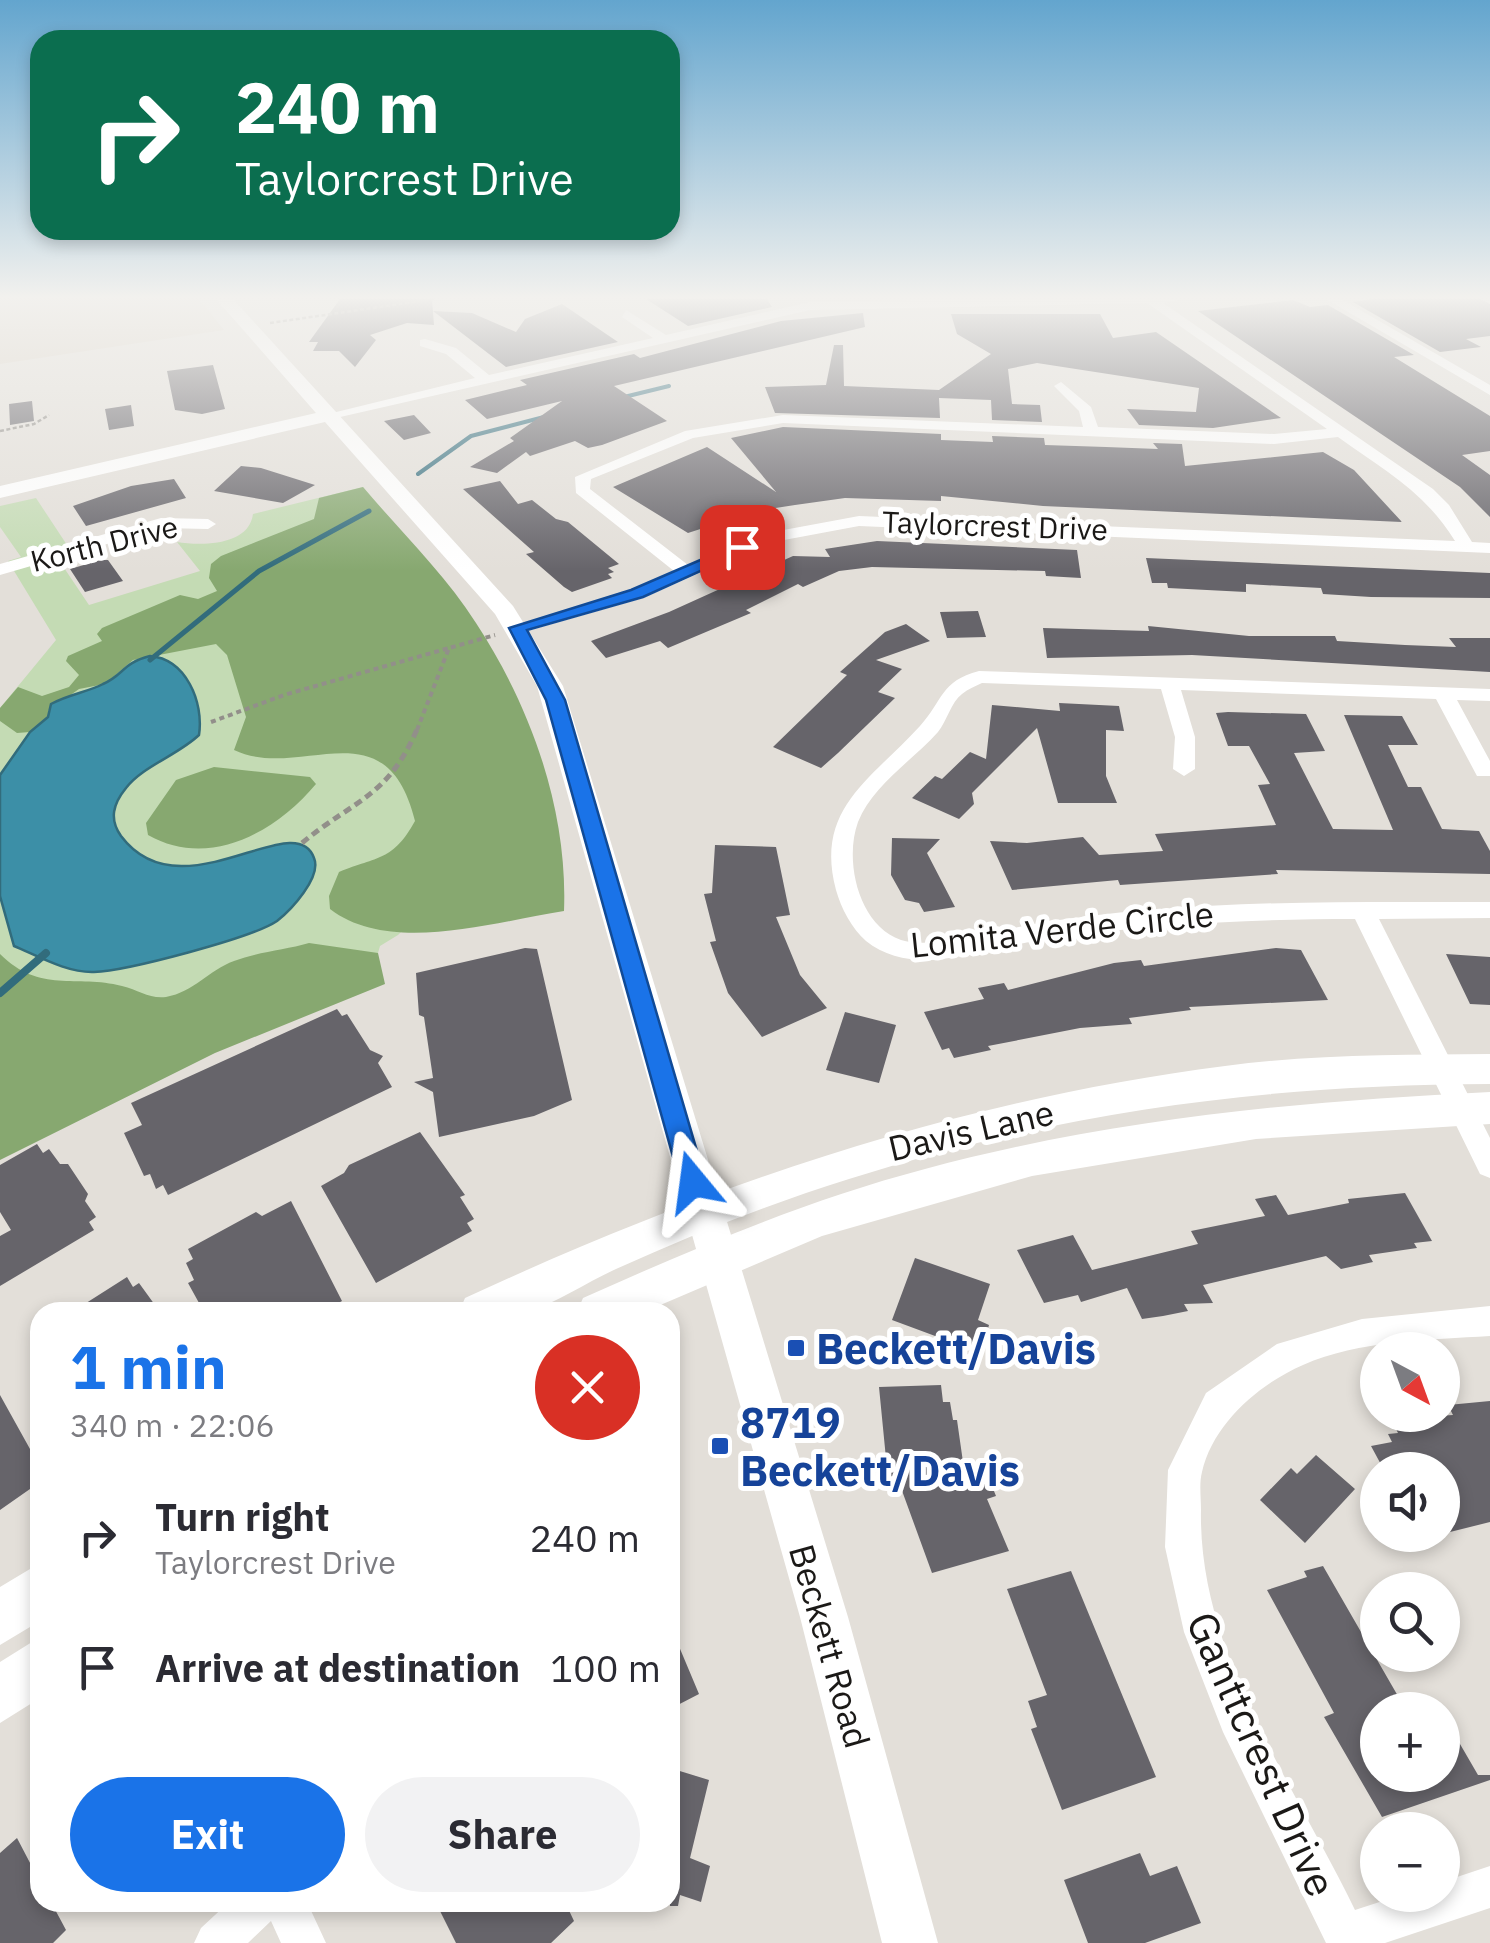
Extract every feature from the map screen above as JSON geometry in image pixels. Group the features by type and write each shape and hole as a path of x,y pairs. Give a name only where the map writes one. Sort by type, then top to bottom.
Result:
{"main road":[{"name":"Davis Lane","path":"501,1302 601,1252 701,1211 864,1156 1130,1094 1263,1078 1440,1067 1490,1069"},
{"name":"Davis Lane","path":"620,1302 818,1218 1058,1151 1176,1130 1273,1119 1475,1109"},
{"path":"0,1619 30,1596"},
{"path":"0,1696 30,1672"}],"street":[{"name":"Beckett Road","path":"304,390 518,628 556,700 701,1211 824,1616 910,1943"},
{"path":"0,492 443,390"},
{"path":"1065,390 1086,410 1091,430"},
{"path":"1281,390 1435,499 1468,547"},
{"path":"686,572 582,490 583,477 674,439 760,421 824,419 1274,439 1342,432"},
{"name":"Taylorcrest Drive","path":"518,628 618,600 783,533 878,520 1490,548"},
{"name":"Korth Drive","path":"0,570 162,524 208,524"},
{"name":"Lomita Verde Circle","path":"1490,695 989,675 952,690 932,726 872,783 850,813 840,862 858,916 887,944 918,952 1120,920 1242,910 1490,910"},
{"path":"1169,684 1185,737 1184,768"},
{"path":"1443,693 1485,771"},
{"path":"1362,908 1440,1067 1475,1109 1490,1166"},
{"name":"Ganttcrest Drive","path":"1346,1939 1213,1664 1195,1615 1180,1520 1183,1483 1196,1444 1219,1404 1236,1387 1292,1354 1415,1327 1490,1321"},
{"path":"1346,1939 1490,1888"},
{"path":"216,1943 249,1912"},
{"path":"289,1912 304,1943"}],"path":[{"path":"0,432 34,424 49,415"},
{"path":"210,722 284,694 483,639"},
{"path":"302,842 380,788 408,754 421,709 449,648"}],"green space":[{"path":"363,487 475,626 517,700 549,788 398,935 380,946 378,953 355,954 0,1117 0,708 56,640 8,561 21,557 0,527 0,506 36,498 67,545 52,550 89,605 200,571 177,542 222,542 243,532 253,514"},
{"path":"363,487 464,605 514,689 552,798 560,835 564,911 475,927 412,933 354,923 330,909 329,896 339,872 392,850 415,821 402,785 384,765 362,755 260,757 234,750 246,717 227,655 216,644 133,660 105,684 79,689 48,711 48,717 30,732 17,733 0,721 0,708 18,687 42,696 69,687 79,675 66,661 68,656 102,641 97,634 102,628 180,595 198,599 217,591 209,578 211,564 221,556 314,519 319,498"},
{"path":"214,767 310,777 316,784 280,818 239,841 194,848 171,845 148,835 146,823 176,780"},
{"path":"309,943 378,953 385,984 215,1053 0,1160 0,954 29,974 44,979 105,983 166,997 185,991 234,961"}],"water":[{"path":"150,656 174,665 190,684 199,709 199,735 126,788 114,812 121,836 146,858 174,866 203,864 284,843 303,845 314,858 314,874 290,909 263,928 133,966 94,972 73,970 14,946 0,896 0,775 30,732 48,717 51,704 103,684 134,662"}],"building":[{"path":"171,390 220,390 225,409 202,414 175,410"},
{"path":"508,390 620,390 667,421 602,445 588,448 575,441 530,456 526,452 497,473 470,467 514,441 510,438 562,401 487,419 465,400"},
{"path":"766,390 931,390 1010,390 1012,404 1040,405 1042,422 992,420 991,400 939,398 940,418 775,413"},
{"path":"1199,390 1240,390 1281,418 1213,428 1139,425 1127,409 1196,412"},
{"path":"1315,390 1447,390 1490,416 1490,451 1462,455 1490,475 1490,517 1460,487"},
{"path":"32,401 34,421 10,425 9,404"},
{"path":"131,405 134,426 109,430 105,409"},
{"path":"414,415 431,433 404,440 384,421"},
{"path":"783,427 941,434 941,440 993,442 992,436 1044,438 1045,445 1158,449 1153,443 1182,444 1185,466 1323,452 1354,470 1402,522 1043,506 941,496 941,501 845,498 795,505 756,511 688,533 613,487 707,447 776,492 731,438"},
{"path":"241,466 261,468 315,485 283,503 214,491"},
{"path":"174,479 186,498 86,526 73,506 131,486"},
{"path":"500,481 518,504 532,500 556,519 568,522 619,564 608,568 614,572 608,574 612,578 572,592 564,587 526,554 534,552 463,489"},
{"path":"877,541 1077,550 1081,578 1046,576 1045,571 872,567 839,571 803,587 798,584 746,610 751,613 668,648 660,641 606,658 591,641 669,612 793,556 830,557 825,549"},
{"path":"1146,558 1490,573 1490,598 1371,597 1323,594 1321,588 1246,584 1246,592 1168,588 1167,583 1152,583"},
{"path":"108,560 123,581 85,592 70,569"},
{"path":"978,611 986,637 947,638 940,612"},
{"path":"906,624 930,641 876,660 902,669 878,692 895,698 838,753 821,768 773,747 847,675 840,672 885,632"},
{"path":"1148,626 1249,636 1335,636 1337,641 1456,647 1449,638 1490,638 1490,672 1192,655 1047,658 1043,628 1149,631"},
{"path":"1059,703 1119,706 1124,731 1106,730 1106,776 1117,803 1058,803 1037,728 972,793 974,804 959,819 912,798 935,776 942,779 970,752 986,759 992,705 1060,711"},
{"path":"1216,713 1306,714 1325,751 1294,753 1333,829 1393,830 1344,715 1402,716 1418,745 1388,745 1408,787 1421,787 1442,829 1479,831 1490,851 1490,874 1276,870 1278,874 1120,885 1118,880 1012,890 990,841 1027,843 1083,837 1099,855 1163,851 1155,834 1276,825 1258,785 1270,784 1249,746 1228,746"},
{"path":"892,838 940,839 927,853 955,907 924,912 919,903 905,900 891,875"},
{"path":"715,845 776,847 790,915 776,917 800,975 827,1008 762,1037 728,993 710,942 716,941 704,894 712,893"},
{"path":"525,948 537,949 572,1100 534,1116 439,1137 433,1092 414,1082 433,1078 424,1017 419,1015 416,973"},
{"path":"1276,948 1301,950 1328,1000 1189,1007 1191,1010 1129,1018 1132,1024 1080,1028 988,1046 991,1050 954,1058 949,1048 942,1050 924,1012 984,999 978,988 1004,983 1008,990 1114,963 1141,960 1144,966"},
{"path":"1446,954 1490,957 1490,1005 1470,1004"},
{"path":"337,1009 342,1016 347,1014 370,1050 383,1056 378,1063 392,1087 168,1195 163,1185 156,1189 150,1174 144,1176 124,1133 142,1125 131,1103"},
{"path":"845,1012 896,1025 879,1083 826,1070"},
{"path":"420,1132 465,1195 460,1197 474,1219 467,1223 472,1231 376,1283 321,1186 344,1173 349,1165"},
{"path":"37,1144 43,1153 49,1149 60,1164 68,1164 88,1194 85,1201 96,1217 89,1222 94,1230 0,1286 0,1236 11,1230 0,1212 0,1165"},
{"path":"1405,1193 1432,1241 1414,1243 1417,1248 1369,1255 1373,1262 1341,1269 1326,1256 1203,1285 1213,1303 1184,1304 1188,1311 1163,1316 1142,1319 1127,1288 1081,1302 1078,1295 1044,1303 1017,1250 1073,1235 1092,1270 1198,1244 1191,1231 1265,1216 1255,1199 1276,1195 1288,1215 1349,1203 1348,1199"},
{"path":"291,1201 342,1301 198,1302 188,1283 194,1280 186,1263 193,1259 188,1249 256,1212 262,1216"},
{"path":"915,1258 990,1284 978,1320 989,1325 981,1353 892,1320"},
{"path":"127,1277 133,1287 139,1283 153,1302 88,1302"},
{"path":"941,1385 943,1402 950,1402 953,1420 957,1420 964,1469 983,1464 996,1496 987,1499 1009,1551 932,1573 897,1477 888,1479 879,1387"},
{"path":"0,1395 30,1449 30,1489 0,1510"},
{"path":"1490,1401 1490,1522 1460,1530 1460,1452 1374,1452 1371,1446 1392,1442 1388,1434 1398,1432 1460,1432 1460,1404"},
{"path":"1316,1455 1355,1489 1305,1543 1260,1500 1291,1468 1297,1474"},
{"path":"1323,1566 1360,1630 1360,1672 1384,1672 1396,1692 1360,1692 1360,1779 1324,1717 1334,1713 1267,1590 1307,1577 1304,1571"},
{"path":"1071,1571 1156,1777 1062,1810 1031,1729 1037,1727 1028,1701 1047,1695 1007,1589"},
{"path":"680,1649 699,1694 680,1704"},
{"path":"1460,1744 1478,1775 1490,1775 1490,1780 1460,1790"},
{"path":"680,1771 709,1780 690,1858 710,1866 701,1902 680,1895"},
{"path":"1368,1792 1455,1792 1397,1812 1379,1812"},
{"path":"17,1838 30,1863 30,1912 56,1912 66,1930 53,1943 0,1943 0,1853"},
{"path":"1140,1853 1150,1876 1177,1866 1201,1923 1145,1943 1088,1943 1064,1880"},
{"path":"440,1912 570,1912 574,1921 551,1943 456,1943"}],"waterway":[{"path":"620,398 654,390"},
{"path":"418,474 471,436 544,417"},
{"path":"150,660 259,571 369,511"},
{"path":"0,993 46,953"}],"place":[{"name":"Beckett/Davis","path":"796,1348"},
{"name":"8719 Beckett/Davis","path":"720,1446"}],"route":[{"path":"693,1182 556,700 518,628 637,594 742,547"}]}
